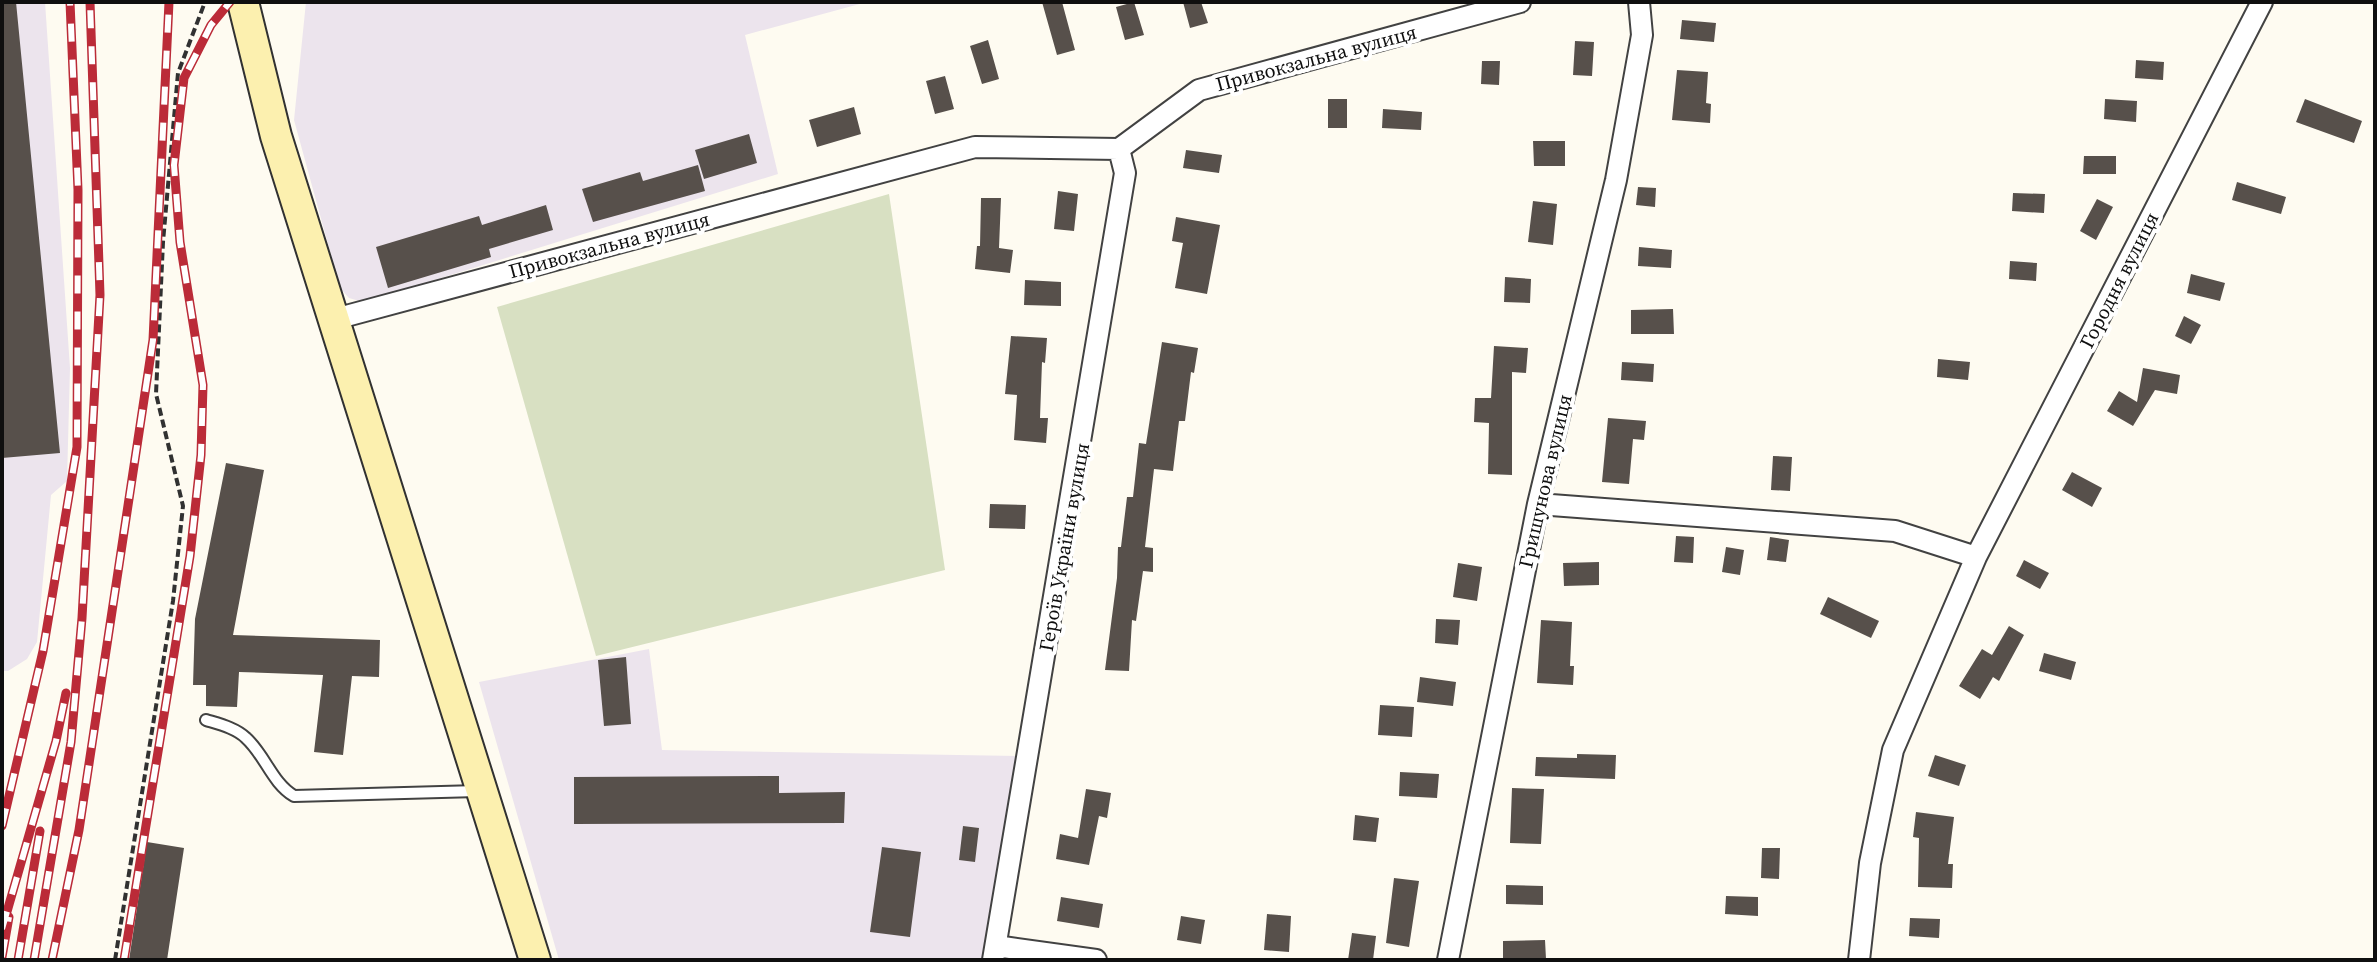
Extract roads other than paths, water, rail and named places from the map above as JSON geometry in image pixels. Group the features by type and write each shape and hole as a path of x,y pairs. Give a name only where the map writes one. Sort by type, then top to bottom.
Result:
{"street":[{"path":"243,2 276,136 535,960"},
{"name":"Привокзальна вулиця","path":"335,319 975,147 1119,149 1199,90 1520,2"},
{"name":"Гришунова вулиця","path":"1448,960 1538,504 1616,180 1642,35 1639,2"},
{"name":"Городня вулиця","path":"1859,960 1870,863 1893,750 1976,557 2262,2"},
{"name":"Героїв України вулиця","path":"1096,960 994,953 1123,188 1125,173 1119,149"},
{"path":"1538,504 1895,531 1976,557"}],"lane":[{"path":"206,720 245,736 282,789 294,796 484,791"}],"railway":[{"path":"2,826 43,651 77,447 78,190 70,2"},
{"path":"34,960 71,742 82,618 100,295 90,2"},
{"path":"52,960 79,830 153,340 169,2"},
{"path":"124,960 190,556 201,455 203,385 180,242 174,165 184,78 211,25 230,2"},
{"path":"2,929 56,741 66,693"},
{"path":"18,960 40,831"},
{"path":"2,957 9,917"}]}
